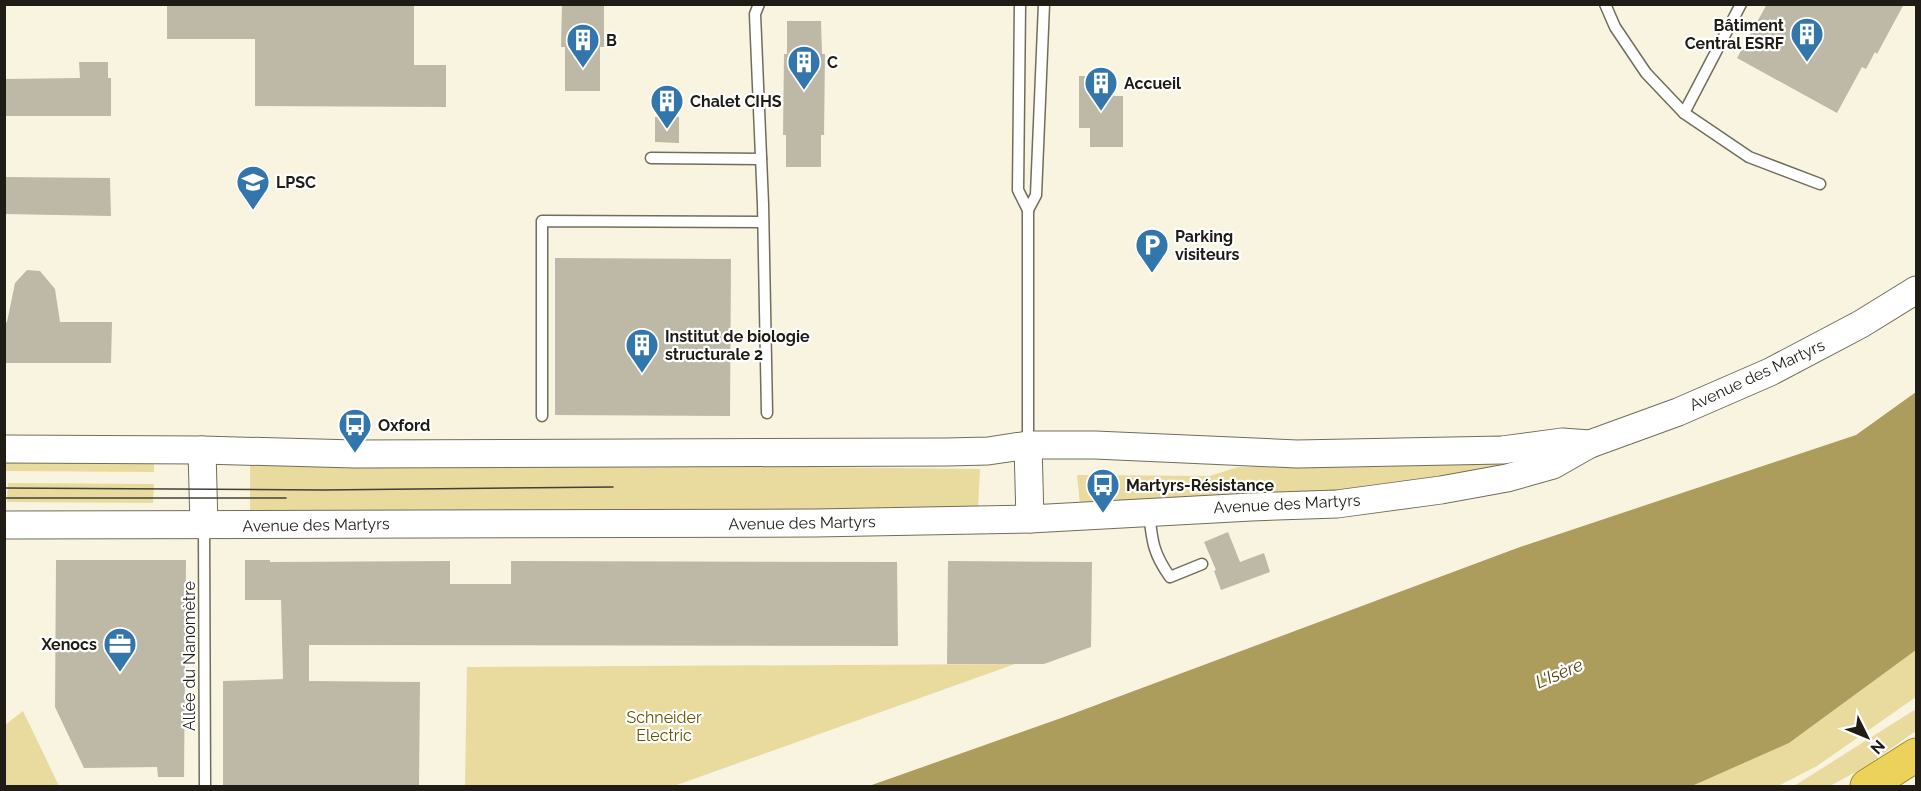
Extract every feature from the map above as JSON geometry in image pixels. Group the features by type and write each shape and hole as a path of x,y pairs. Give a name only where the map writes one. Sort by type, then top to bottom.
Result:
{"highway":[{"path":"1868,786 1917,755"}],"main road":[{"name":"Avenue des Martyrs","path":"4,525 815,523 1030,519 1337,504 1441,490 1507,478 1553,465 1590,444 1678,412 1770,372 1861,324 1917,290"},
{"name":"Avenue des Martyrs","path":"4,450 202,450 355,454 935,452 988,451 1028,445 1095,445 1297,454 1503,450 1562,442 1590,444"},
{"path":"1028,445 1030,519"},
{"path":"202,450 204,526"}],"lane":[{"path":"759,4 755,14 767,413"},
{"path":"1020,4 1018,190 1028,210 1028,445"},
{"path":"1028,210 1036,195 1044,4"},
{"path":"1605,4 1615,27 1647,73 1684,113 1749,157 1820,184"},
{"path":"1684,113 1741,4"},
{"path":"651,158 761,159"},
{"path":"542,416 542,221 763,222"},
{"path":"1149,512 1151,539 1158,560 1170,577 1202,564"},
{"name":"Allée du Nanomètre","path":"204,526 205,786"}],"green space":[{"path":"5,459 154,459 154,472 5,471"},
{"path":"1528,459 1522,464 1379,489 1080,505 1077,475 1210,476 1238,467"},
{"path":"250,461 980,469 978,508 851,509 834,515 250,513"},
{"path":"8,483 154,484 153,503 7,502"},
{"path":"1916,650 1916,697 1817,766 1778,786 1692,786 1789,743"},
{"name":"Schneider Electric","path":"1015,664 674,786 465,786 467,667"},
{"path":"1916,709 1916,731 1863,768 1830,786 1794,786"},
{"path":"23,711 59,786 5,786 5,725"}],"water":[{"name":"L'Isère","path":"1916,392 1916,650 1789,743 1692,786 869,786 1064,717 1520,547 1856,435"}],"building":[{"path":"167,4 414,4 414,65 446,65 446,107 255,106 255,39 167,39"},
{"name":"B","path":"562,4 604,4 604,47 600,47 600,91 565,91 565,47 561,47"},
{"name":"Bâtiment Central ESRF","path":"1767,4 1904,4 1877,54 1875,52 1866,69 1862,67 1837,113 1737,58"},
{"name":"C","path":"787,21 821,21 822,54 825,54 824,135 821,135 821,167 786,167 786,135 783,135 784,54 787,54"},
{"path":"79,62 108,62 108,78 111,78 111,116 4,116 4,79 80,78"},
{"name":"Accueil","path":"1079,76 1108,76 1108,96 1123,96 1123,147 1090,147 1090,128 1079,128"},
{"name":"Chalet CIHS","path":"655,117 679,117 679,143 655,142"},
{"path":"4,177 110,178 111,216 4,214"},
{"name":"Institut de biologie structurale 2","path":"555,258 731,259 730,416 555,415"},
{"path":"27,270 40,271 55,289 60,322 112,322 111,363 4,363 4,322 7,322 15,283"},
{"path":"1228,532 1240,562 1264,553 1270,572 1221,590 1214,571 1216,570 1204,542"},
{"name":"Xenocs","path":"56,560 186,560 184,777 158,777 157,767 84,768 55,707"},
{"path":"245,560 270,560 270,562 450,561 450,584 511,584 511,561 897,562 898,646 309,645 309,681 420,682 419,786 223,786 223,681 283,679 281,600 245,600"},
{"path":"948,561 1092,562 1091,647 1044,664 947,664"}],"tram line":[{"path":"4,488 323,490 613,487"},
{"path":"4,498 286,498"}],"place":[{"name":"Bâtiment Central ESRF","path":"1807,63"},
{"name":"B","path":"583,69"},
{"name":"C","path":"804,91"},
{"name":"Accueil","path":"1101,112"},
{"name":"Chalet CIHS","path":"667,130"},
{"name":"LPSC","path":"253,211"},
{"name":"Parking visiteurs","path":"1152,274"},
{"name":"Institut de biologie structurale 2","path":"642,374"},
{"name":"Oxford","path":"355,454"},
{"name":"Martyrs-Résistance","path":"1103,514"},
{"name":"Xenocs","path":"120,673"}]}
